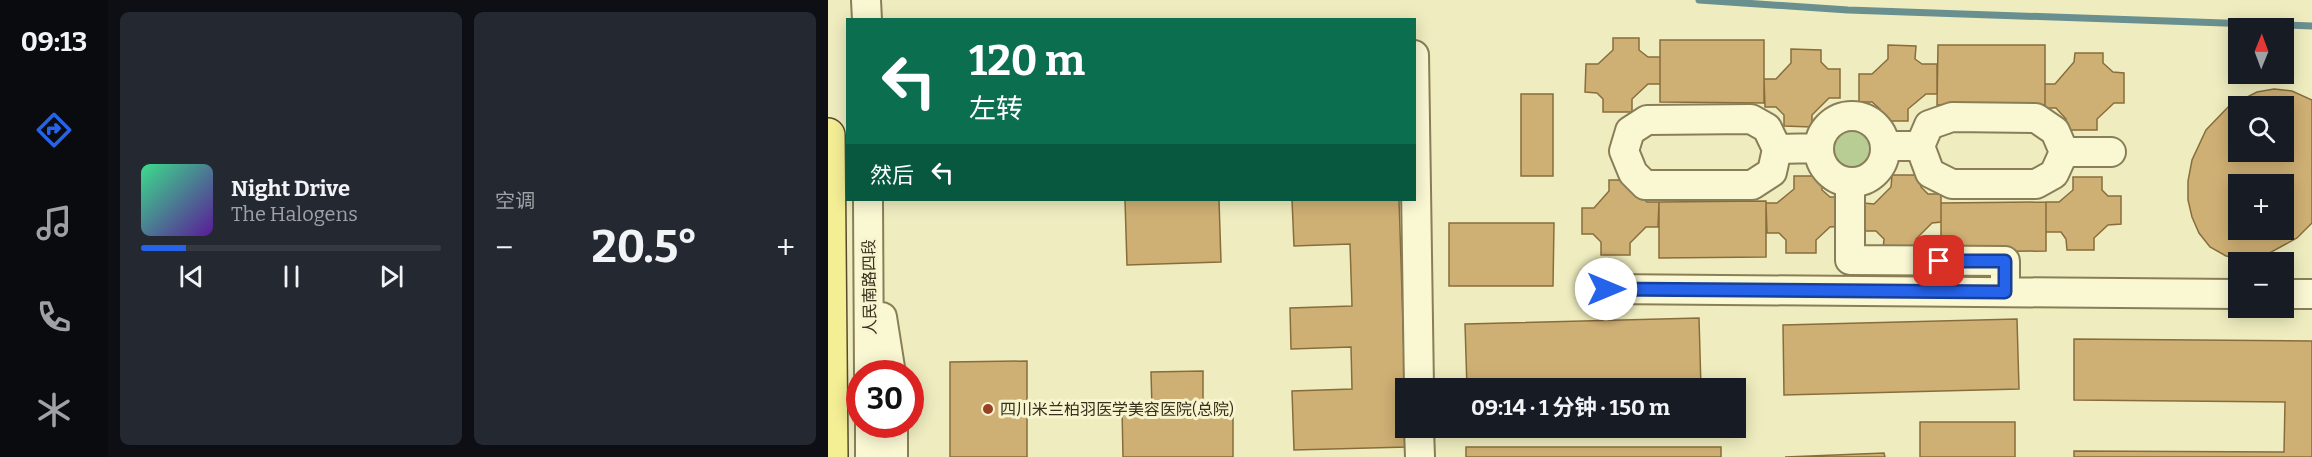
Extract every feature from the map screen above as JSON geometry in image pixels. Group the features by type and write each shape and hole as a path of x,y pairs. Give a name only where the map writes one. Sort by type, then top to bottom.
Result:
{"main road":[{"path":"828,135 831,457"}],"street":[{"path":"866,0 867,18"},
{"path":"1851,116 1871,122 1879,129 1885,146 1884,160 1878,170 1861,181 1850,182 1830,173 1823,164 1820,148 1823,132 1831,123 1851,116"},
{"path":"1952,117 2036,118 2055,131 2064,152 2054,174 2037,184 1952,184 1930,173 1920,146 1929,125 1952,117"},
{"path":"1751,119 1767,128 1777,148 1772,172 1752,184 1645,185 1633,173 1624,152 1630,131 1647,120 1751,119"},
{"path":"1885,146 1920,146"},
{"path":"1777,148 1820,148"},
{"path":"2064,152 2111,152"},
{"path":"1850,182 1850,260 2005,261 2005,292"},
{"path":"1416,188 1419,378"},
{"name":"人民南路四段","path":"868,201 869,360"},
{"path":"868,248 890,360"},
{"path":"1606,289 2228,294"},
{"path":"2294,294 2312,294"},
{"path":"870,438 870,457"},
{"path":"892,438 893,457"},
{"path":"1419,438 1420,457"}],"green space":[{"path":"1852,128 1866,134 1872,148 1866,162 1852,168 1838,162 1832,148 1838,134"}],"building":[{"path":"1613,38 1639,38 1639,50 1648,57 1660,57 1660,84 1648,84 1632,99 1632,112 1603,112 1603,99 1597,93 1585,92 1586,64 1598,64 1613,50"},
{"path":"1660,40 1764,40 1764,103 1660,102"},
{"path":"1888,45 1916,46 1915,59 1922,64 1937,64 1937,94 1926,94 1908,109 1908,121 1880,121 1880,109 1872,102 1859,102 1859,74 1872,74 1888,59"},
{"path":"1938,45 2045,45 2045,105 1937,105"},
{"path":"1791,49 1821,50 1821,62 1828,69 1840,69 1840,98 1829,98 1812,115 1812,127 1784,126 1784,115 1776,107 1765,107 1764,79 1776,79 1791,63"},
{"path":"2075,53 2103,53 2103,63 2113,72 2124,73 2124,103 2114,103 2097,119 2097,130 2066,130 2066,119 2056,108 2045,108 2045,84 2055,84 2074,62"},
{"path":"2274,89 2292,91 2312,100 2312,223 2294,240 2294,174 2228,174 2228,240 2293,240 2271,252 2228,252 2228,256 2210,247 2199,233 2188,200 2188,181 2192,160 2206,130 2228,107 2228,162 2294,162 2294,96 2249,96"},
{"path":"1521,94 1553,94 1553,176 1521,176"},
{"path":"1892,175 1921,175 1921,187 1928,194 1941,194 1941,222 1932,223 1916,239 1916,251 1883,251 1884,239 1876,231 1864,231 1864,203 1874,204 1891,187"},
{"path":"1794,176 1822,176 1822,190 1830,197 1844,197 1844,226 1830,227 1816,240 1816,253 1786,253 1786,240 1779,233 1767,233 1766,203 1777,203 1794,189"},
{"path":"2073,177 2102,177 2102,190 2108,196 2121,196 2121,224 2108,225 2094,238 2094,250 2067,250 2066,239 2061,232 2046,232 2046,202 2059,202 2073,190"},
{"path":"1609,180 1634,180 1634,191 1647,202 1659,202 1658,227 1646,227 1630,243 1630,255 1601,255 1601,242 1593,234 1582,234 1582,208 1594,208 1609,191"},
{"path":"1125,201 1219,201 1221,262 1127,265"},
{"path":"1292,201 1399,201 1405,378 1395,378 1395,438 1407,438 1407,447 1294,450 1292,391 1352,389 1351,347 1291,349 1290,308 1352,306 1350,244 1294,246"},
{"path":"1766,201 1766,257 1659,258 1659,202"},
{"path":"2046,202 2046,251 1941,252 1941,203"},
{"path":"1449,223 1554,223 1553,286 1449,286"},
{"path":"1699,318 1701,378 1467,378 1465,324"},
{"path":"2017,319 2019,389 1784,395 1783,325"},
{"path":"2074,339 2312,341 2312,457 2074,457 2074,451 2284,452 2285,402 2074,400"},
{"name":"四川米兰柏羽医学美容医院(总院)","path":"1027,361 1027,457 950,457 950,362"},
{"path":"1203,371 1203,415 1233,415 1233,457 1123,457 1122,408 1152,408 1151,372"},
{"path":"1920,422 2015,422 2015,457 1920,457"},
{"path":"1466,447 1721,447 1721,457 1466,457"},
{"path":"1884,453 1885,457 1785,457"}],"waterway":[{"path":"1699,0 1848,10 2312,26"}],"place":[{"name":"四川米兰柏羽医学美容医院(总院)","path":"988,409"}],"route":[{"path":"1606,289 2005,292 2005,261 1939,261"}]}
